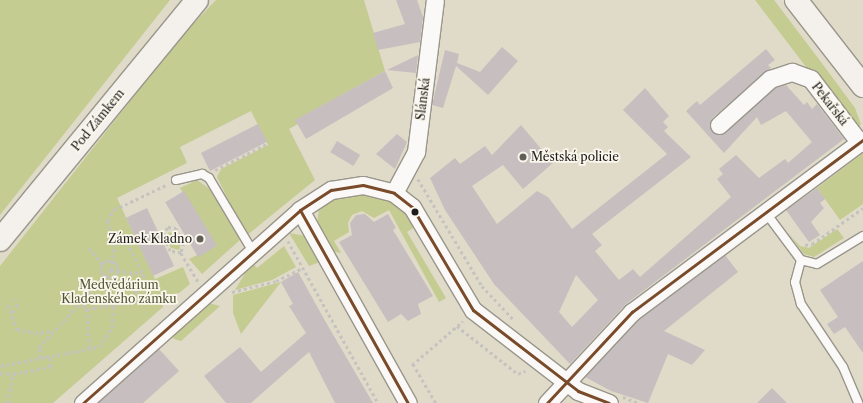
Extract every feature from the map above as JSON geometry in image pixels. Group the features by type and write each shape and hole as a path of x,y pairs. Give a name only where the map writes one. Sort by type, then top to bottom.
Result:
{"main road":[{"name":"Pod Zámkem","path":"0,240 197,0"},
{"path":"796,0 863,86"}],"street":[{"name":"Slánská","path":"394,193 403,173 416,152 435,0"},
{"name":"Pekařská","path":"719,126 770,79 792,72 810,80 862,142"},
{"path":"547,403 632,312 862,142"},
{"path":"83,403 252,250 300,210 321,195 342,187 363,185 394,193 412,207 423,222 473,310 578,391 609,403"},
{"path":"300,210 408,403"}],"lane":[{"path":"176,180 202,174 209,178 252,250"},
{"path":"766,212 801,260 818,264 863,236"},
{"path":"801,260 796,270 797,293 812,324 842,367 858,403"}],"path":[{"path":"209,178 214,170 267,144"},
{"path":"403,173 422,180 443,224 482,286 517,323"},
{"path":"147,283 125,240 115,237 107,225 110,213 176,180"},
{"path":"802,244 812,244 863,208"},
{"path":"181,253 170,251 162,236 168,228 176,228 184,243 181,253 199,283"},
{"path":"111,270 115,237"},
{"path":"291,246 378,403"},
{"path":"90,248 103,264 103,276"},
{"path":"103,264 112,261"},
{"path":"112,261 120,270"},
{"path":"40,358 39,347 52,330 103,276 111,270 143,274"},
{"path":"115,278 120,270"},
{"path":"103,276 115,278 132,293 148,299"},
{"path":"12,312 17,308 15,299"},
{"path":"86,309 148,299 181,299"},
{"path":"79,301 86,309 90,350"},
{"path":"8,305 12,312 17,329 36,333 52,330"},
{"path":"0,366 90,350 99,347 110,333 113,305"},
{"path":"436,403 412,364 469,316"},
{"path":"457,326 517,373 525,371 531,374"},
{"path":"0,373 13,374 50,367 52,360 46,357"},
{"path":"7,403 13,374"}],"green space":[{"path":"0,0 170,0 0,215"},
{"name":"Medvědárium Kladenského zámku","path":"216,0 364,0 385,71 296,120 298,124 289,129 315,180 246,236 217,177 221,169 268,145 251,111 180,147 187,163 117,198 155,279 183,267 190,284 179,293 164,295 163,307 53,403 0,403 0,266 179,39"},
{"path":"755,0 774,0 855,108 861,124 855,131"},
{"path":"863,153 863,204 840,220 817,188"},
{"path":"197,180 214,192 240,240 202,274 189,259 216,246 180,188"},
{"path":"357,194 388,200 409,215 415,227 407,232 446,298 439,302 389,210 374,218 362,211 352,215 348,223 349,232 334,241 341,253 330,251 317,223 319,210 334,199"},
{"path":"837,229 844,238 814,257 804,254 788,233 800,246 809,248"},
{"path":"169,232 176,234 181,243 179,250 171,248 166,238"},
{"path":"289,233 306,236 320,262 309,266"},
{"path":"284,246 296,267 272,280 235,290 252,262 257,268"},
{"path":"281,282 241,334 233,313 233,295"},
{"path":"208,303 220,306 181,341 174,339 172,334"}],"building":[{"path":"396,0 417,0 423,17 420,42 378,50 373,33 405,24"},
{"path":"502,47 518,61 488,95 456,66 443,108 432,105 445,50 459,54 457,63 480,72"},
{"path":"766,49 775,60 768,65 771,68 712,118 711,131 725,133 775,88 786,85 804,105 807,102 812,109 817,104 844,139 626,304 570,364 494,284 445,210 430,178 455,158 460,164 485,146 492,155 521,125 553,163 523,189 503,165 472,186 497,224 537,191 548,197 572,229 667,154 623,110 645,88 669,116 663,122 668,127 664,131 691,157 592,234 602,245 595,251 619,280 633,269 640,277 731,197 717,179 723,174 719,169 736,155 759,178 785,159 788,163 812,142 786,111 761,125 757,117 724,153 686,111 697,101 700,105","holes":["576,275 598,300 572,327 559,312"]},
{"path":"418,55 416,73 387,70"},
{"path":"385,71 393,88 306,139 295,120"},
{"path":"258,124 267,142 210,171 201,153"},
{"path":"397,134 407,142 395,169 376,154"},
{"path":"337,141 360,155 353,166 330,152"},
{"path":"817,188 825,199 820,203 824,208 811,222 820,235 809,242 786,210"},
{"path":"184,191 217,246 198,257 165,202"},
{"path":"147,208 174,266 153,276 126,218"},
{"path":"365,214 374,222 388,214 396,228 393,230 433,296 418,304 421,314 408,321 401,314 388,322 339,242 352,235 350,223 356,215"},
{"path":"725,255 738,272 664,331 705,350 692,365 668,354 648,403 611,391 585,377 639,319"},
{"path":"863,261 863,353 845,327 834,334 827,324 838,317 820,290"},
{"path":"298,272 373,403 335,403 309,352 251,403 226,403 204,376 240,347 261,372 306,333 289,306 293,304 281,282"},
{"path":"159,349 179,371 143,403 98,403"},
{"path":"772,388 787,403 757,403"}],"transit line":[{"path":"547,403 632,312 863,140"},
{"path":"83,403 300,210 331,190 363,185 394,193 412,207 473,310 578,391 609,403"},
{"path":"300,210 408,403"}],"place":[{"name":"Městská policie","path":"523,157"},
{"name":"Zámek Kladno","path":"200,239"}]}
